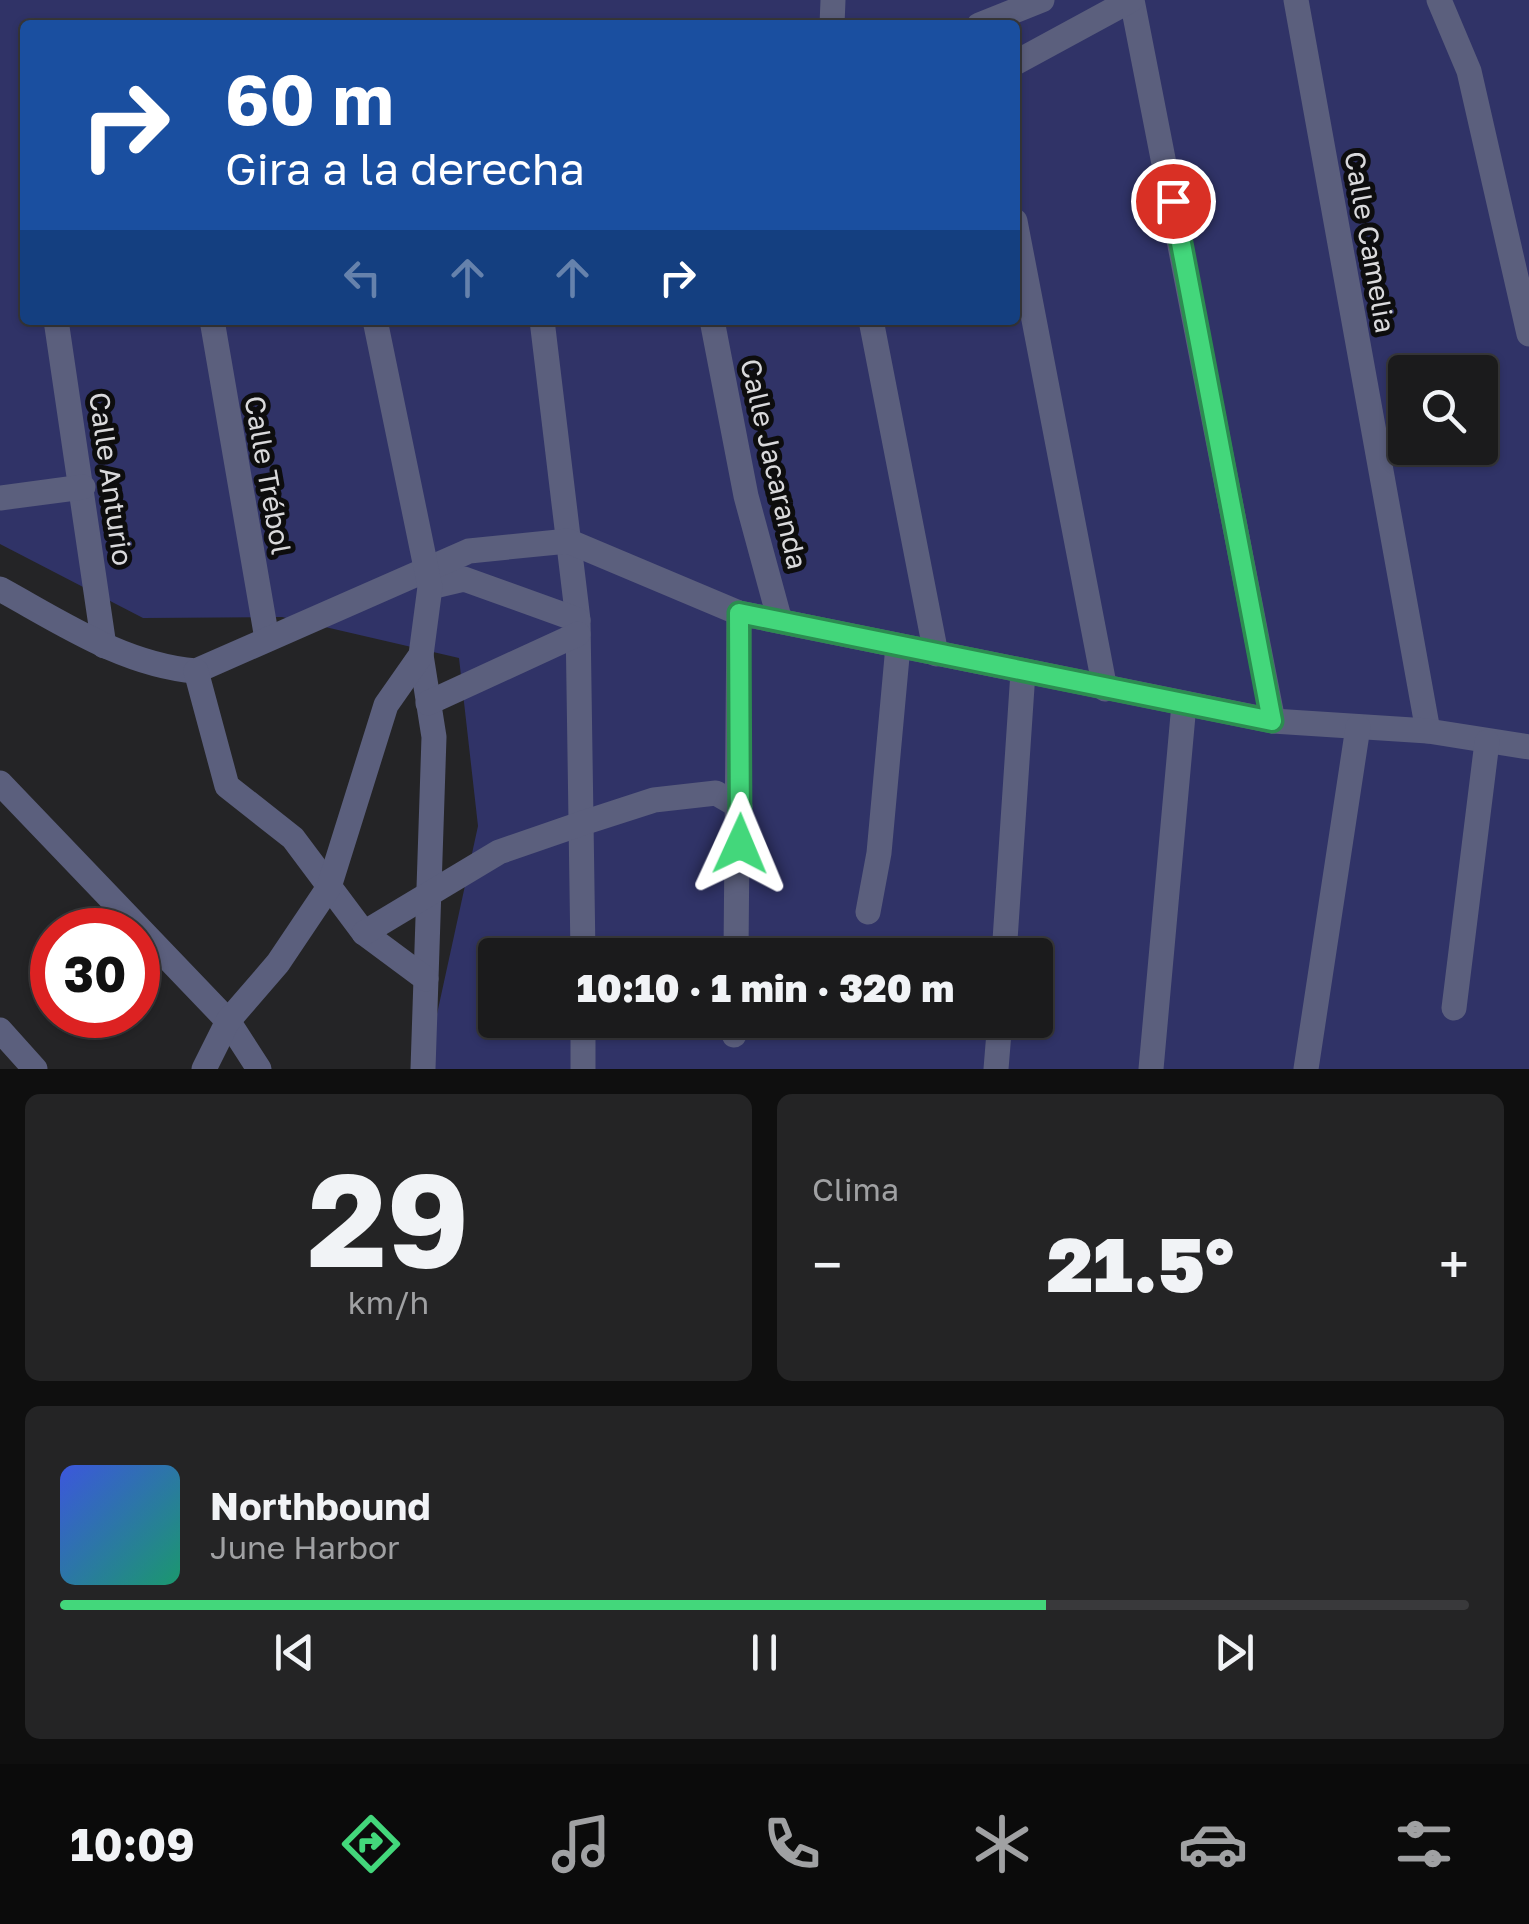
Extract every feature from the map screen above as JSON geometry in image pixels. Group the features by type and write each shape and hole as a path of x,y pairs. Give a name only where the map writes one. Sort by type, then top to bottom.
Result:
{"street":[{"path":"992,20 1042,0"},
{"path":"1020,60 1131,0 1272,721"},
{"name":"Calle Camelia","path":"1296,0 1428,730"},
{"path":"1439,0 1469,71 1529,334"},
{"path":"1020,247 1105,689"},
{"name":"Calle Anturio","path":"57,325 104,646"},
{"name":"Calle Trébol","path":"213,325 267,639"},
{"path":"376,325 428,579 421,655 434,737 423,1069"},
{"path":"543,325 578,627 583,938"},
{"name":"Calle Jacaranda","path":"713,325 746,496 780,621"},
{"path":"872,325 936,654"},
{"path":"0,498 83,487"},
{"path":"0,589 104,646 168,669 196,671 267,639 428,579 470,551 568,540 739,613 1272,721 1428,730 1487,742 1524,740"},
{"path":"428,579 464,580 578,627"},
{"path":"736,938 739,613"},
{"path":"428,703 578,627"},
{"path":"868,912 879,853 898,646"},
{"path":"204,1069 228,1022 278,963 330,887 386,705 421,655"},
{"path":"196,671 227,786 293,838 364,933 426,979"},
{"path":"1005,938 1023,672"},
{"path":"1151,1069 1184,704"},
{"path":"1306,1069 1358,726"},
{"path":"1454,1008 1487,742"},
{"path":"0,783 228,1022 259,1069"},
{"path":"364,933 429,890 499,852 583,823 654,800 716,793 740,806"},
{"path":"0,1030 35,1069"},
{"path":"583,1038 584,1069"},
{"path":"996,1069 999,1038"}],"shaded area":[{"path":"0,0 1529,0 1529,1069 425,1069 478,826 459,658 282,617 143,618 0,544"}],"route":[{"path":"740,844 739,613 1272,721 1173,201"}]}
